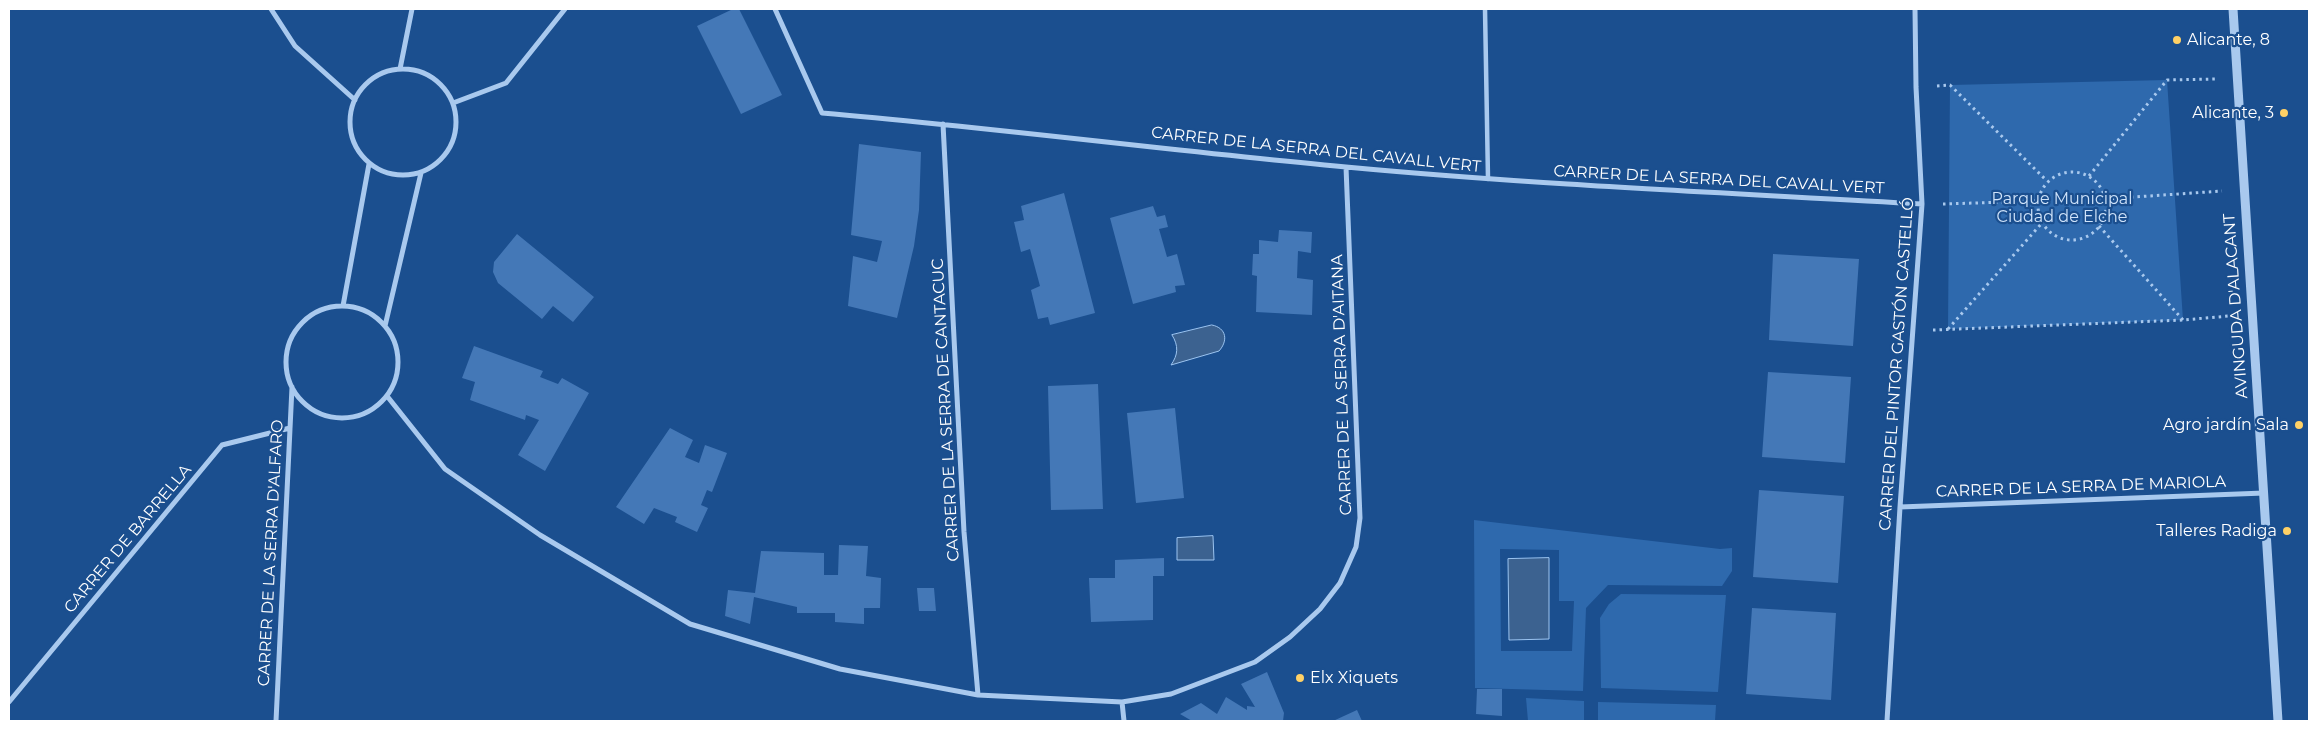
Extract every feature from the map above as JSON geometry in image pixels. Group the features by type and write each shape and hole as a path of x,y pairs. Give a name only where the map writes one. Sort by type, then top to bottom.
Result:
{"street":[{"path":"270,9 295,46 355,100"},
{"path":"400,69 412,9"},
{"path":"453,103 506,82 565,9"},
{"name":"CARRER DE LA SERRA DEL CAVALL VERT","path":"775,9 822,113 1346,167 1488,179 1922,204"},
{"path":"1485,9 1488,179"},
{"name":"CARRER DEL PINTOR GASTÓN CASTELLÓ","path":"1887,721 1922,204 1916,87 1915,9"},
{"name":"AVINGUDA D'ALACANT","path":"2233,9 2278,721"},
{"path":"400,69 417,71 432,78 445,89 453,103 456,120 455,137 448,152 436,165 421,173 403,176 385,173 369,164 358,151 351,134 350,117 355,100 364,86 375,77 387,71 400,69"},
{"name":"CARRER DE LA SERRA DE CANTACUC","path":"943,124 964,532 978,695"},
{"path":"343,306 369,164"},
{"name":"CARRER DE LA SERRA D'AITANA","path":"387,396 445,469 540,535 690,624 840,669 978,695 1122,702 1171,694 1255,662 1290,638 1320,609 1340,583 1356,547 1360,518 1346,167"},
{"path":"385,326 421,173"},
{"path":"343,306 373,315 385,326 394,342 399,361 396,379 387,396 373,410 356,416 337,418 319,413 303,402 292,386 287,368 288,350 295,333 308,319 324,309 343,306"},
{"name":"CARRER DE LA SERRA D'ALFARO","path":"276,721 292,386"},
{"name":"CARRER DE BARRELLA","path":"9,702 222,445 290,428"},
{"name":"CARRER DE LA SERRA DE MARIOLA","path":"1900,507 2264,492"},
{"path":"1122,702 1124,721"}],"path":[{"path":"2089,176 2167,80 2238,78"},
{"path":"1950,85 2047,181"},
{"path":"2068,172 2089,176 2098,184 2105,199 2105,216 2091,234 2081,239 2059,238 2042,223 2037,201 2040,190 2047,181 2057,175 2068,172"},
{"path":"2105,199 2244,190"},
{"path":"1948,204 2037,201"},
{"path":"1948,329 2042,223"},
{"path":"2099,226 2183,320"},
{"path":"1913,331 2183,320 2252,314"}],"green space":[{"name":"Parque Municipal Ciudad de Elche","path":"2167,80 2183,320 1948,329 1950,85"},
{"path":"1474,520 1720,549 1732,548 1732,571 1722,586 1608,585 1586,608 1583,691 1475,688","holes":["1500,549 1559,550 1559,601 1574,601 1572,651 1501,651"]},
{"path":"1621,594 1726,595 1718,692 1601,688 1600,618 1609,604"},
{"path":"1526,698 1584,701 1584,721 1528,721"},
{"path":"1598,702 1716,705 1715,721 1598,721"}],"shaded area":[{"path":"1212,325 1221,329 1224,335 1224,343 1219,351 1171,365 1177,350 1172,335"},
{"path":"1213,536 1214,560 1177,560 1177,538"},
{"path":"1549,558 1549,639 1509,640 1508,559"}],"building":[{"path":"733,9 739,9 782,95 741,114 697,26"},
{"path":"859,144 921,152 919,210 914,246 897,318 848,306 853,256 877,262 882,241 851,235"},
{"path":"1064,193 1095,313 1050,325 1048,317 1038,319 1031,290 1040,286 1030,249 1021,252 1014,222 1024,220 1021,206"},
{"path":"1153,206 1157,217 1165,215 1168,227 1159,229 1167,257 1177,254 1185,285 1175,286 1176,292 1133,304 1110,218"},
{"path":"1279,230 1312,232 1311,253 1298,251 1297,278 1313,280 1312,315 1256,312 1257,276 1252,275 1253,254 1259,254 1259,240 1278,242"},
{"path":"517,234 594,297 573,322 553,306 542,319 498,283 493,272 494,262"},
{"path":"1773,254 1859,259 1853,346 1769,340"},
{"path":"474,346 543,371 540,377 558,384 562,378 589,393 545,471 518,455 539,420 526,415 525,420 470,400 475,382 462,378"},
{"path":"1768,372 1851,377 1845,463 1762,457"},
{"path":"1098,384 1103,509 1051,510 1048,386"},
{"path":"1175,408 1184,498 1136,503 1127,413"},
{"path":"670,428 693,440 685,457 699,463 705,445 727,453 712,492 707,490 701,505 708,508 697,532 675,522 677,517 654,508 644,524 616,507"},
{"path":"1759,490 1844,496 1838,583 1753,577"},
{"path":"839,545 868,546 866,576 881,578 880,608 864,608 864,624 835,622 835,613 797,613 797,607 754,597 750,624 725,616 728,590 755,593 761,551 824,553 824,575 838,575"},
{"path":"1164,558 1164,576 1153,576 1153,620 1091,622 1089,578 1115,578 1115,560"},
{"path":"917,588 934,588 936,611 919,611"},
{"path":"1752,608 1836,613 1831,700 1746,694"},
{"path":"1267,672 1284,713 1283,721 1192,721 1180,714 1201,703 1217,714 1226,697 1247,710 1247,706 1255,707 1241,684"},
{"path":"1477,689 1502,689 1502,716 1476,714"},
{"path":"1357,710 1362,721 1333,721"}],"place":[{"name":"Alicante, 8","path":"2177,40"},
{"name":"Alicante, 3","path":"2284,113"},
{"name":"Agro jardín Sala","path":"2299,425"},
{"name":"Talleres Radiga","path":"2287,531"},
{"name":"Elx Xiquets","path":"1300,678"}]}
